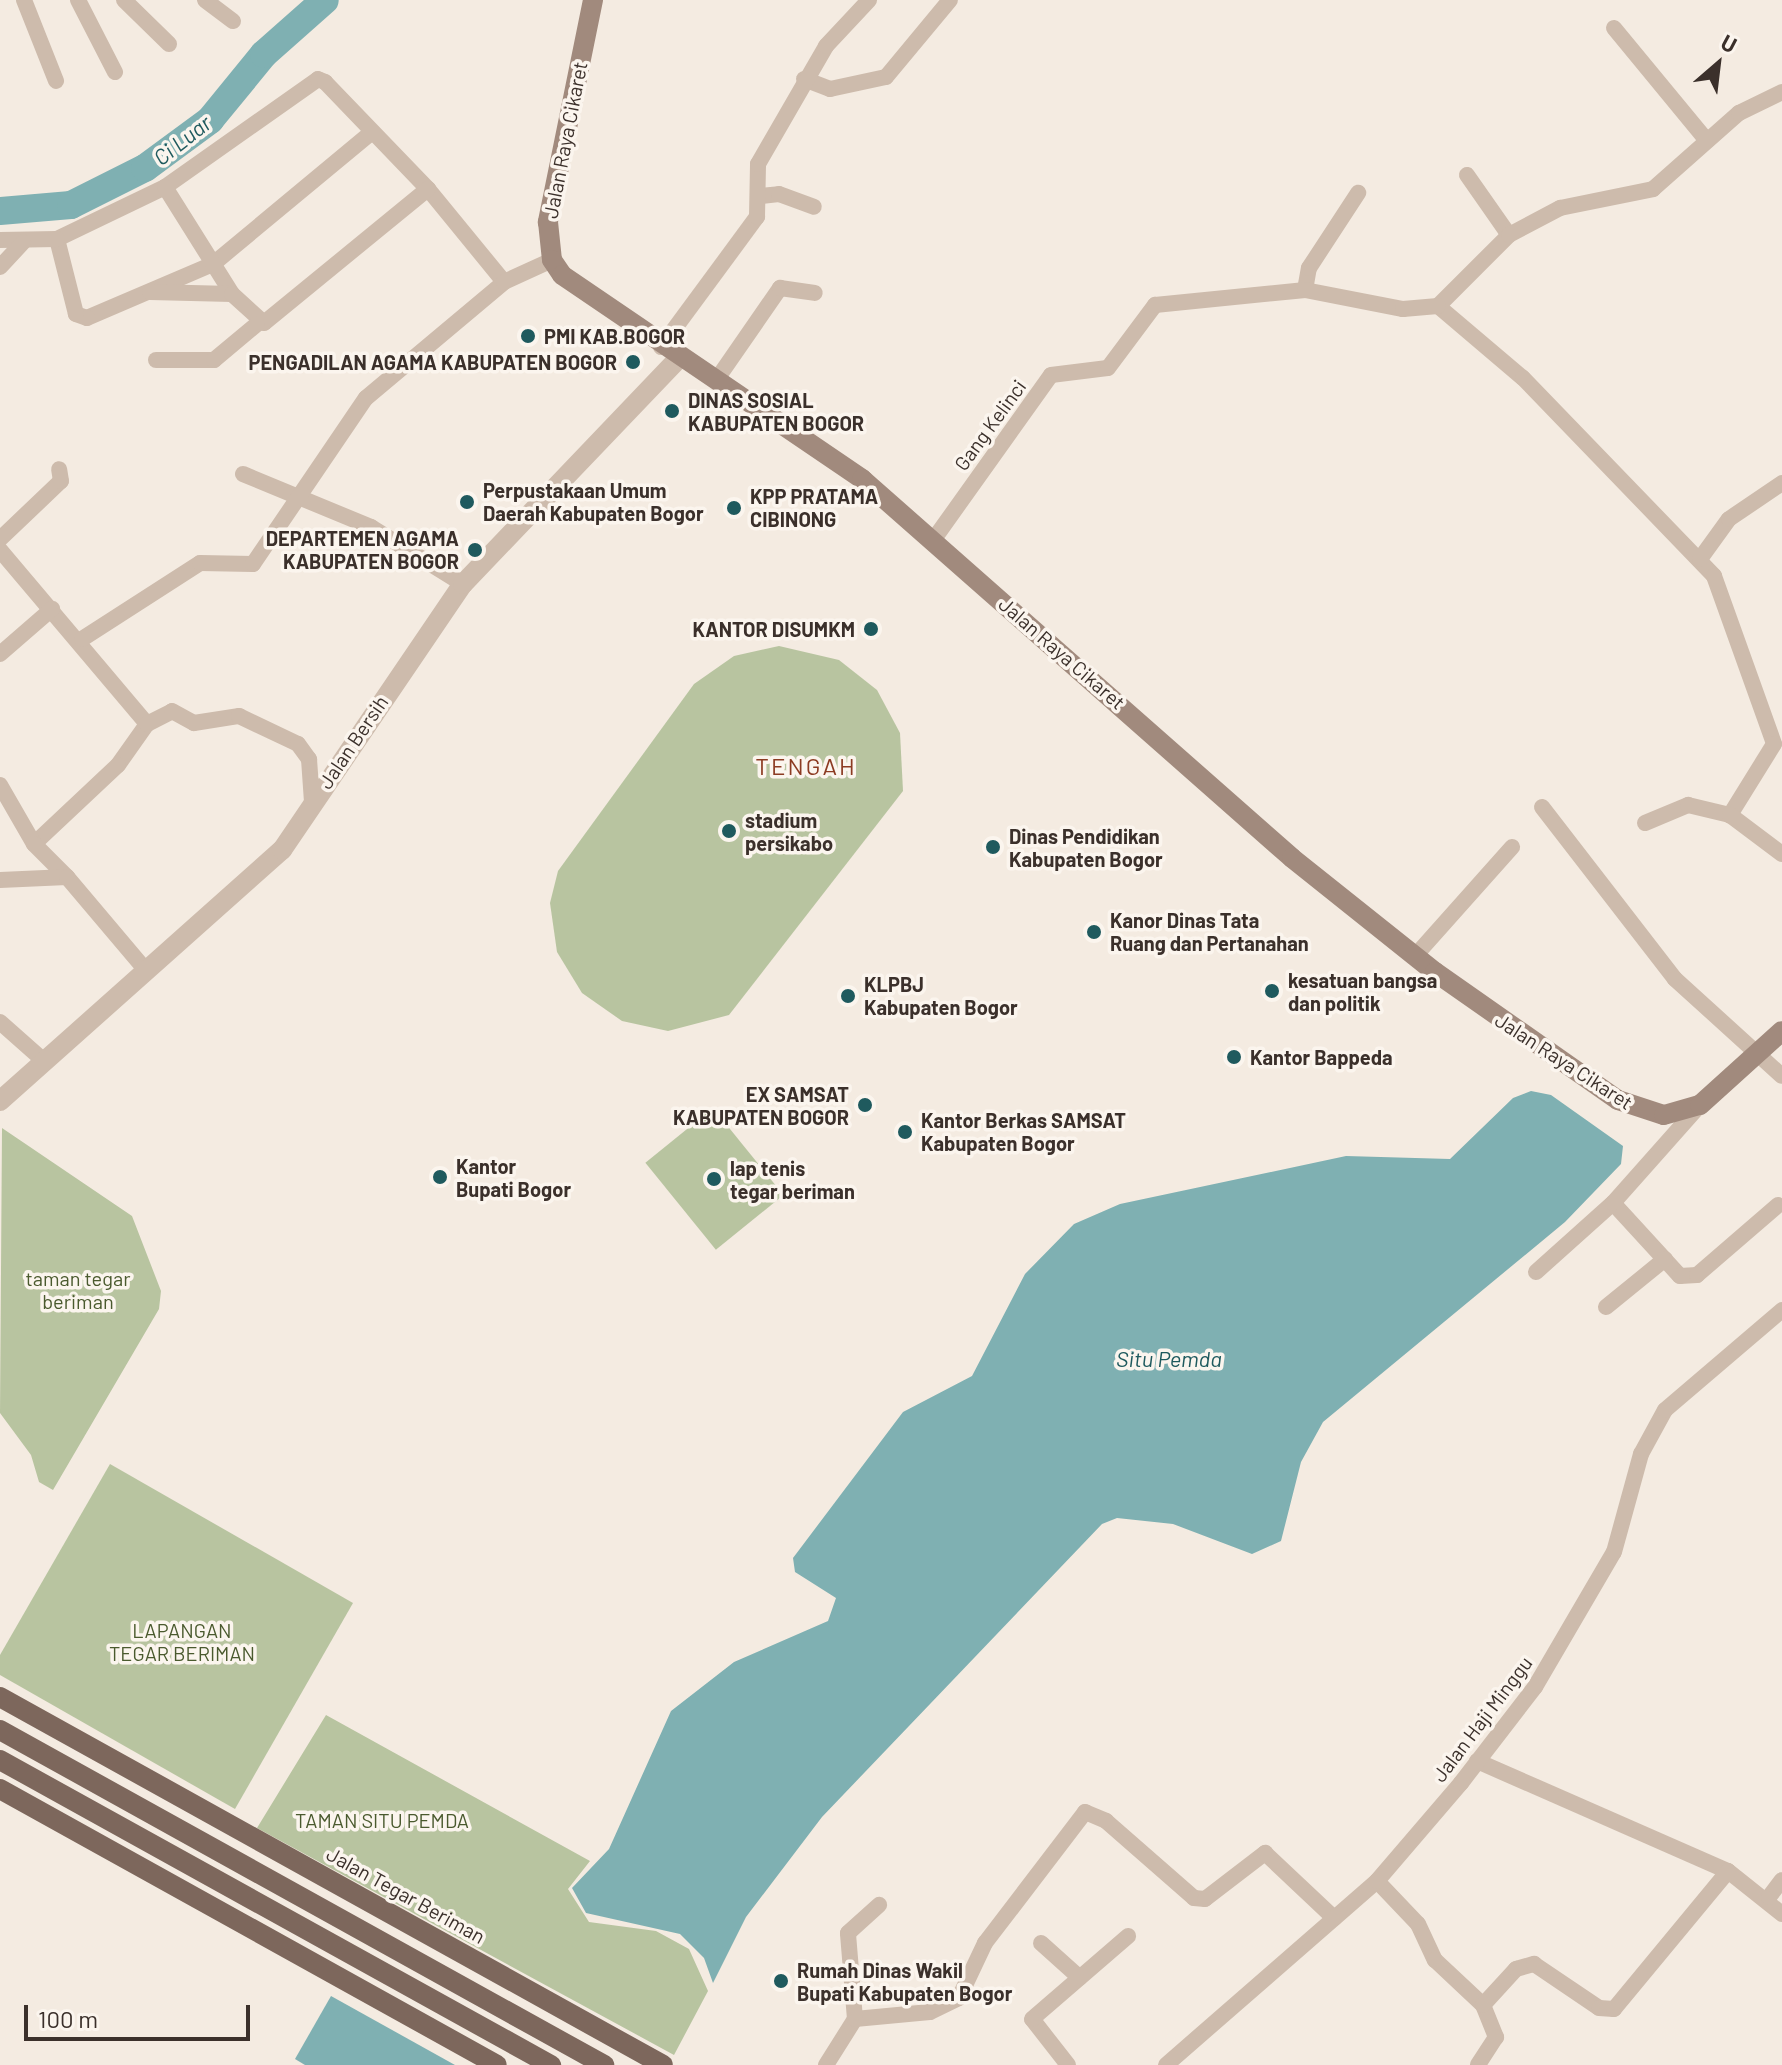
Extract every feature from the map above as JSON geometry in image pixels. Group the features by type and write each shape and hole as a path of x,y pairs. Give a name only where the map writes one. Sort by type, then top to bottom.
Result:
{"main road":[{"name":"Jalan Raya Cikaret","path":"593,0 548,222 552,260 661,347 717,379 862,479 934,539 1292,858 1415,956 1618,1100 1664,1115 1700,1105 1782,1031"},
{"name":"Jalan Tegar Beriman","path":"0,1697 663,2065"},
{"path":"0,1730 604,2065"},
{"path":"0,1760 551,2065"},
{"path":"0,1789 497,2065"},
{"path":"324,1969 336,1946"},
{"path":"465,2017 477,1995"}],"street":[{"path":"24,0 56,81"},
{"path":"78,0 115,72"},
{"path":"124,0 169,44"},
{"path":"205,0 233,21"},
{"path":"661,347 732,256 761,196 758,164 804,79 869,0"},
{"path":"804,79 830,89 886,77 950,0"},
{"path":"1614,28 1707,141"},
{"path":"0,240 23,242 57,239 165,187 318,79 428,189 504,282"},
{"path":"1730,815 1774,744 1734,617 1700,559 1523,378 1438,306 1509,235 1560,208 1653,189 1739,113 1782,92"},
{"path":"57,239 81,318 213,264 372,132"},
{"path":"1467,175 1509,235"},
{"path":"165,187 232,294 257,324"},
{"path":"156,360 214,360 428,189"},
{"path":"1305,290 1309,268 1358,193"},
{"path":"761,196 779,194 814,207"},
{"path":"0,267 23,242"},
{"path":"82,639 200,563 253,564 294,495 366,398 504,282 552,260"},
{"path":"717,379 780,288 815,293"},
{"name":"Gang Kelinci","path":"934,539 1051,375 1108,368 1155,305 1305,290 1403,309 1438,306"},
{"path":"141,291 232,294"},
{"name":"Jalan Bersih","path":"0,1101 144,968 282,850 463,584 680,357"},
{"path":"0,539 61,481 59,469"},
{"path":"243,474 389,536 463,584"},
{"path":"1700,559 1729,519 1782,483"},
{"path":"0,550 82,639 147,724"},
{"path":"0,654 52,609"},
{"path":"34,844 118,765 147,724 172,711 194,723 239,716 298,744 309,759 312,802"},
{"path":"0,785 34,844 72,883 144,968"},
{"path":"1645,823 1688,805 1730,815 1782,854"},
{"path":"1542,807 1675,979 1782,1076"},
{"path":"1415,956 1512,847"},
{"path":"0,880 72,883"},
{"path":"0,1022 45,1062"},
{"path":"1536,1272 1613,1203 1700,1105"},
{"path":"1613,1203 1680,1276 1697,1275 1778,1205"},
{"path":"1606,1307 1665,1259"},
{"name":"Jalan Haji Minggu","path":"1166,2065 1377,1881 1477,1761 1535,1687 1614,1552 1641,1454 1665,1410 1782,1310"},
{"path":"1477,1761 1728,1871 1769,1897 1782,1914"},
{"path":"855,2019 930,2012 959,1998 985,1943 1085,1812 1106,1821 1194,1898 1205,1899 1265,1853 1334,1918"},
{"path":"1483,2005 1516,1969 1534,1964 1599,2008 1614,2009 1728,1871"},
{"path":"1769,1897 1782,1880"},
{"path":"1377,1881 1418,1924 1435,1960 1483,2005 1496,2037 1478,2065"},
{"path":"826,2065 855,2019 848,1933 879,1905"},
{"path":"1068,2065 1031,2023 1128,1936"},
{"path":"1041,1943 1080,1978"}],"green space":[{"name":"stadium persikabo","path":"779,646 839,660 877,690 900,733 903,791 729,1015 668,1031 622,1021 582,993 557,952 550,903 558,871 694,684 734,656"},
{"name":"lap tenis tegar beriman","path":"713,1108 783,1195 716,1250 645,1163"},
{"name":"taman tegar beriman","path":"2,1128 132,1216 161,1291 159,1309 53,1490 39,1482 31,1455 0,1413"},
{"name":"LAPANGAN TEGAR BERIMAN","path":"110,1464 353,1603 235,1809 0,1675 0,1655"},
{"name":"TAMAN SITU PEMDA","path":"326,1715 590,1861 568,1889 589,1922 656,1931 689,1949 708,1991 674,2055 257,1828"}],"water":[{"name":"Situ Pemda","path":"1531,1091 1551,1095 1623,1146 1621,1164 1565,1222 1323,1422 1301,1462 1281,1541 1252,1554 1173,1524 1117,1518 1102,1524 822,1817 746,1917 713,1983 704,1958 680,1934 586,1913 572,1888 609,1849 671,1711 734,1662 828,1621 836,1598 795,1572 793,1558 903,1412 972,1376 1025,1274 1074,1224 1120,1204 1346,1156 1450,1159 1513,1098"},
{"path":"331,1996 455,2065 305,2065 295,2059"}],"waterway":[{"name":"Ci Luar","path":"0,211 71,205 145,168 210,120 264,54 325,0"}],"place":[{"name":"PMI KAB.BOGOR","path":"528,336"},
{"name":"PENGADILAN AGAMA KABUPATEN BOGOR","path":"633,362"},
{"name":"DINAS SOSIAL KABUPATEN BOGOR","path":"672,411"},
{"name":"Perpustakaan Umum Daerah Kabupaten Bogor","path":"467,502"},
{"name":"KPP PRATAMA CIBINONG","path":"734,508"},
{"name":"DEPARTEMEN AGAMA KABUPATEN BOGOR","path":"475,550"},
{"name":"KANTOR DISUMKM","path":"871,629"},
{"name":"stadium persikabo","path":"729,831"},
{"name":"Dinas Pendidikan Kabupaten Bogor","path":"993,847"},
{"name":"Kanor Dinas Tata Ruang dan Pertanahan","path":"1094,932"},
{"name":"kesatuan bangsa dan politik","path":"1272,991"},
{"name":"KLPBJ Kabupaten Bogor","path":"848,996"},
{"name":"Kantor Bappeda","path":"1234,1057"},
{"name":"EX SAMSAT KABUPATEN BOGOR","path":"865,1105"},
{"name":"Kantor Berkas SAMSAT Kabupaten Bogor","path":"905,1132"},
{"name":"Kantor Bupati Bogor","path":"440,1177"},
{"name":"lap tenis tegar beriman","path":"714,1179"},
{"name":"Rumah Dinas Wakil Bupati Kabupaten Bogor","path":"781,1981"}],"district":[{"name":"TENGAH","path":"806,766"}]}
